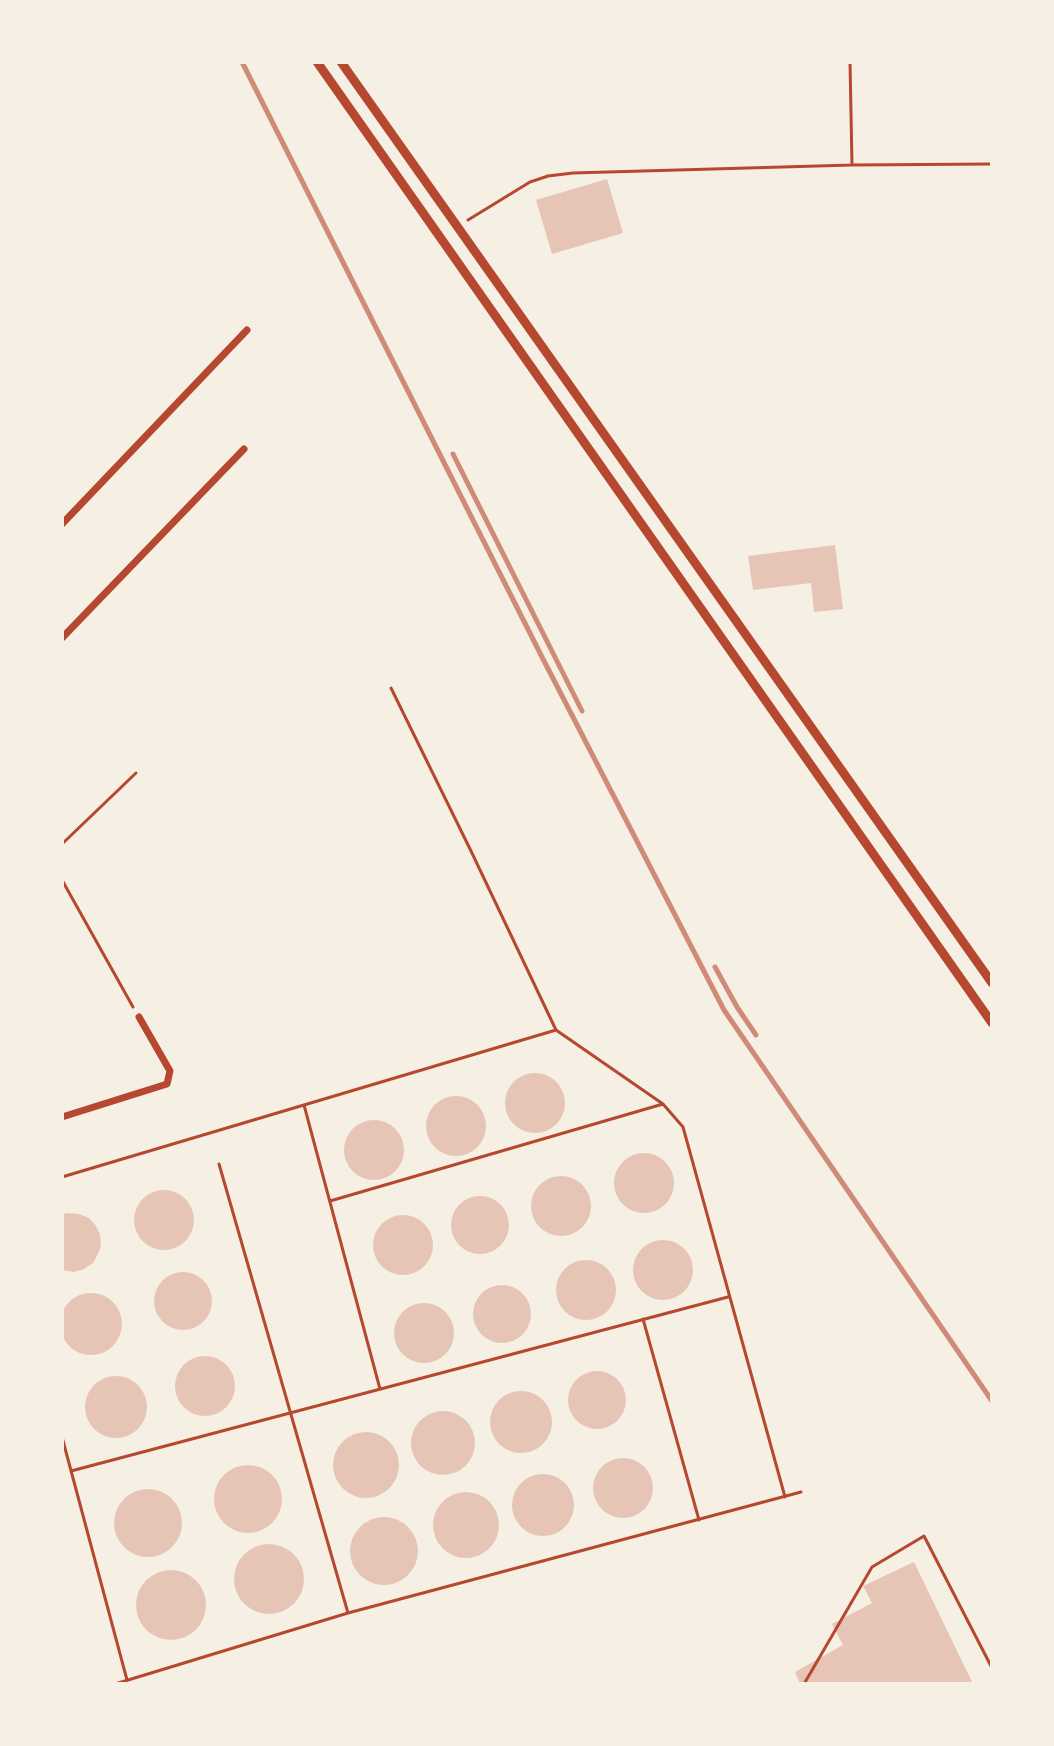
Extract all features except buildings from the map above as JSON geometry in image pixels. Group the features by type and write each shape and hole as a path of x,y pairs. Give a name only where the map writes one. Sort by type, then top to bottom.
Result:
{"street":[{"path":"317,62 992,1023"},
{"path":"341,62 992,983"},
{"path":"62,524 247,330"},
{"path":"62,638 244,449"},
{"path":"62,1117 167,1084 170,1071 139,1017"}],"lane":[{"path":"391,688 556,1030 663,1104 683,1127 785,1497"},
{"path":"62,1177 556,1030"},
{"path":"330,1201 663,1104"},
{"path":"304,1105 380,1389"},
{"path":"219,1164 348,1613"},
{"path":"71,1471 730,1296"},
{"path":"643,1319 699,1520"},
{"path":"62,1437 127,1680"},
{"path":"115,1684 348,1613 801,1492"},
{"path":"804,1684 872,1567 924,1536 992,1668"}],"path":[{"path":"850,62 852,165"},
{"path":"457,226 530,182 573,173 992,164"},
{"path":"62,844 136,773"},
{"path":"62,880 139,1017"}],"railway":[{"path":"242,62 724,1010 992,1401"},
{"path":"453,454 582,711"},
{"path":"715,967 756,1035"}]}
